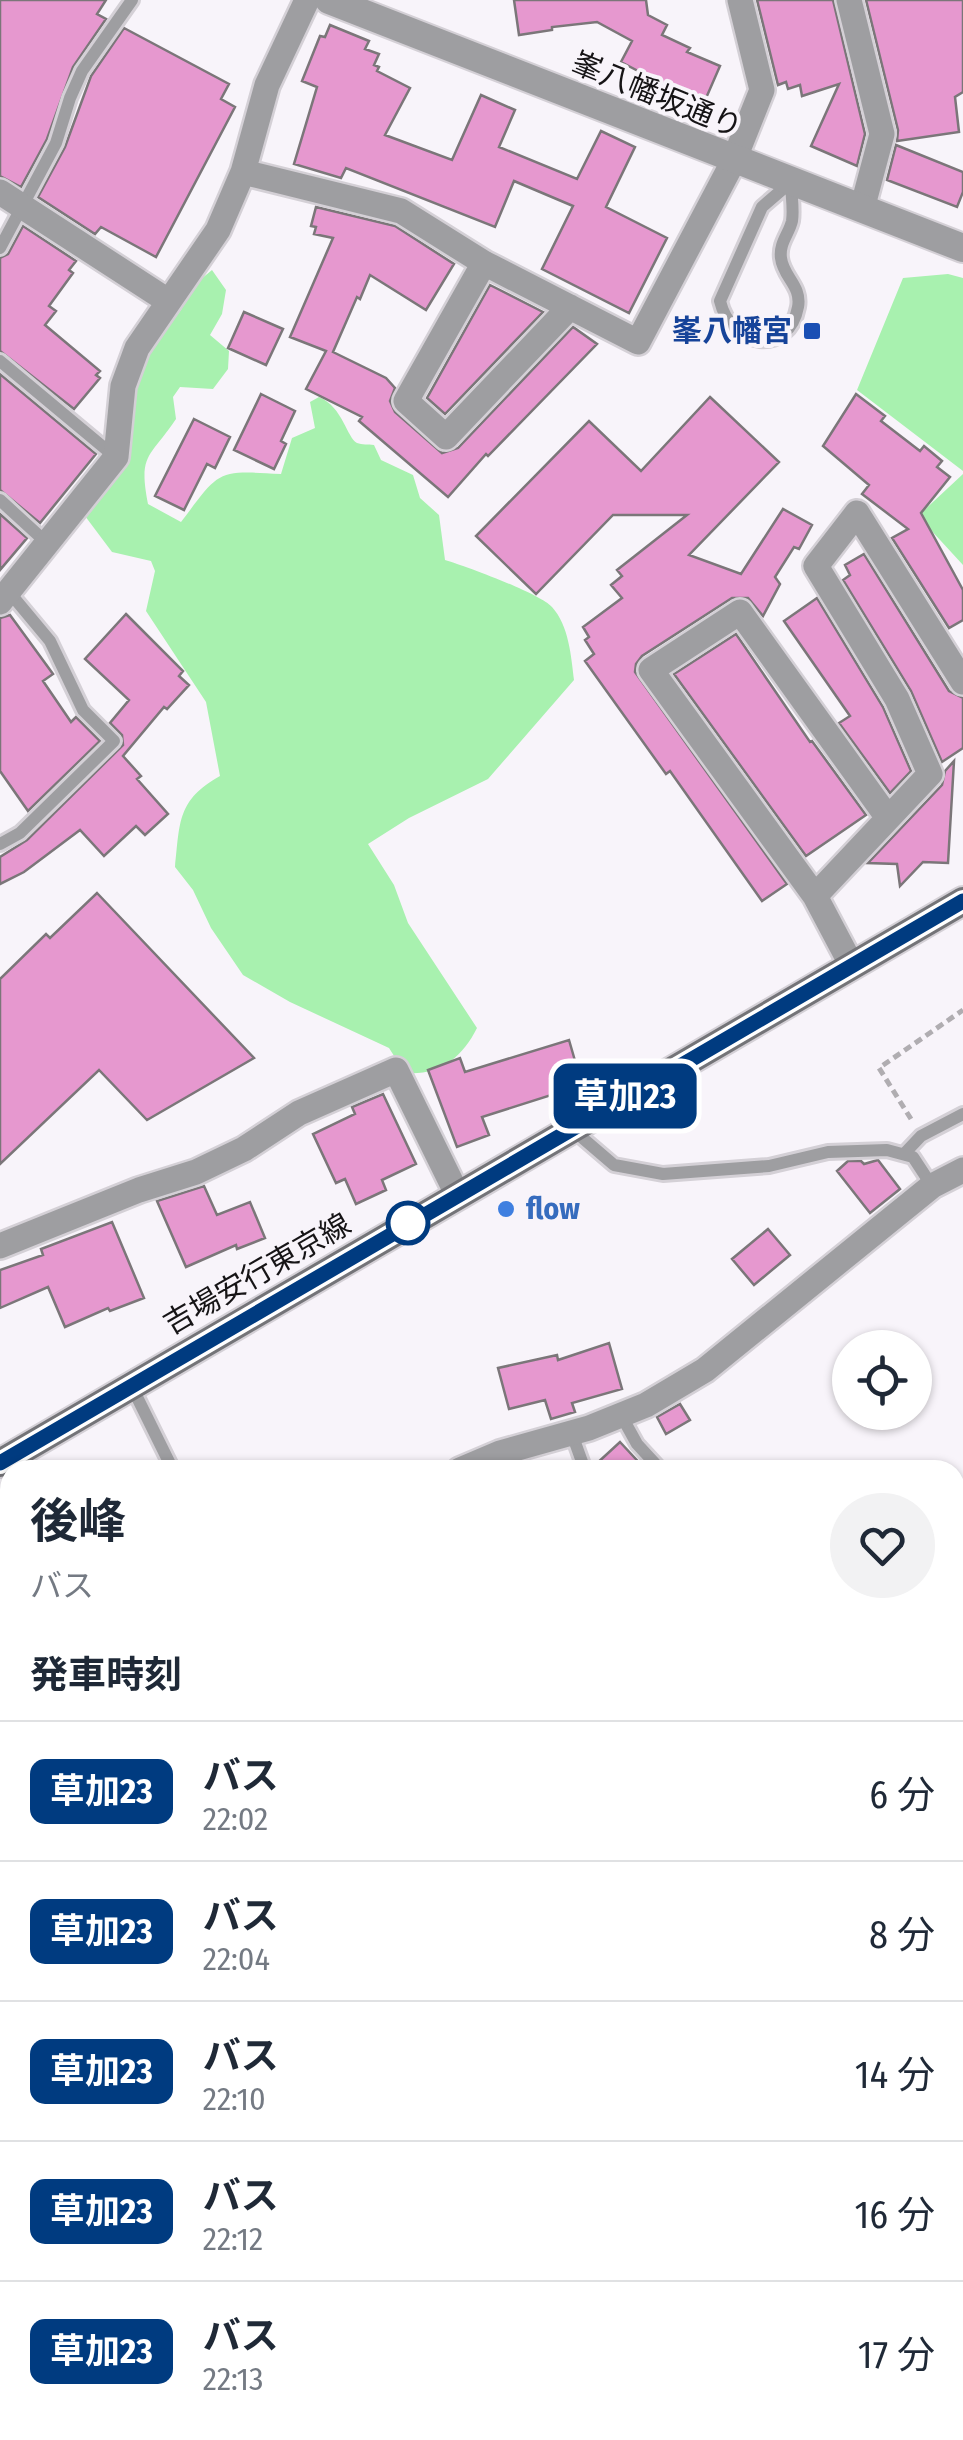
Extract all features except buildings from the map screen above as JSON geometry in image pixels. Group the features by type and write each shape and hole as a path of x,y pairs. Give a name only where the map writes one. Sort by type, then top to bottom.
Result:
{"main road":[{"name":"吉場安行東京線","path":"5,1460 963,901"}],"street":[{"path":"5,598 116,457 123,386 137,348 218,230 243,172 267,85 307,0"},
{"name":"峯八幡坂通り","path":"329,0 963,248"},
{"path":"243,172 402,212 484,263 638,342 734,160 762,90 740,0"},
{"path":"848,0 882,134 862,208"},
{"path":"12,198 168,301"},
{"path":"484,263 406,401 446,436 570,307"},
{"path":"815,896 930,774 898,699 816,566 857,513 963,682"},
{"path":"852,966 815,896 651,670 740,612 888,818"},
{"path":"0,1246 139,1190 196,1172 244,1149 299,1113 396,1070 457,1194"},
{"path":"484,1460 622,1415 706,1370 932,1186 963,1170"}],"lane":[{"path":"0,248 12,198 56,143 82,72 132,0"},
{"path":"791,182 792,220 781,258 786,274 796,286 798,310 785,331 775,337 748,338 737,332 723,314 723,290 762,207 791,182"},
{"path":"0,361 116,457"},
{"path":"0,500 48,544"},
{"path":"0,844 20,833 114,741 83,710 50,641 5,598"},
{"path":"904,1154 921,1136 963,1114"},
{"path":"572,1128 593,1150 614,1164 663,1174 768,1166 828,1152 887,1150 913,1157 932,1186"},
{"path":"132,1385 168,1460"},
{"path":"622,1415 637,1444 652,1460"},
{"path":"572,1434 581,1460"}],"path":[{"path":"921,1136 879,1068 963,1010"}],"green space":[{"path":"212,270 226,290 222,314 210,335 229,351 228,369 213,389 180,387 173,397 176,419 146,465 148,504 181,522 221,477 281,474 292,438 315,428 310,402 319,397 334,408 357,443 374,445 381,460 413,475 420,498 439,515 445,560 544,601 558,615 568,642 574,680 488,779 409,818 368,844 394,885 408,923 477,1028 457,1056 439,1068 405,1073 389,1048 290,1002 243,975 175,867 180,825 188,803 220,776 206,702 146,611 155,571 151,561 112,552 85,516 101,492 147,353 181,310 189,289"},
{"path":"948,274 963,278 963,471 857,390 903,278"},
{"path":"963,474 963,565 918,516"}],"bus line":[{"name":"草加23","path":"5,1460 963,901"}],"place":[{"name":"峯八幡宮","path":"812,331"},
{"name":"flow","path":"506,1209"}]}
